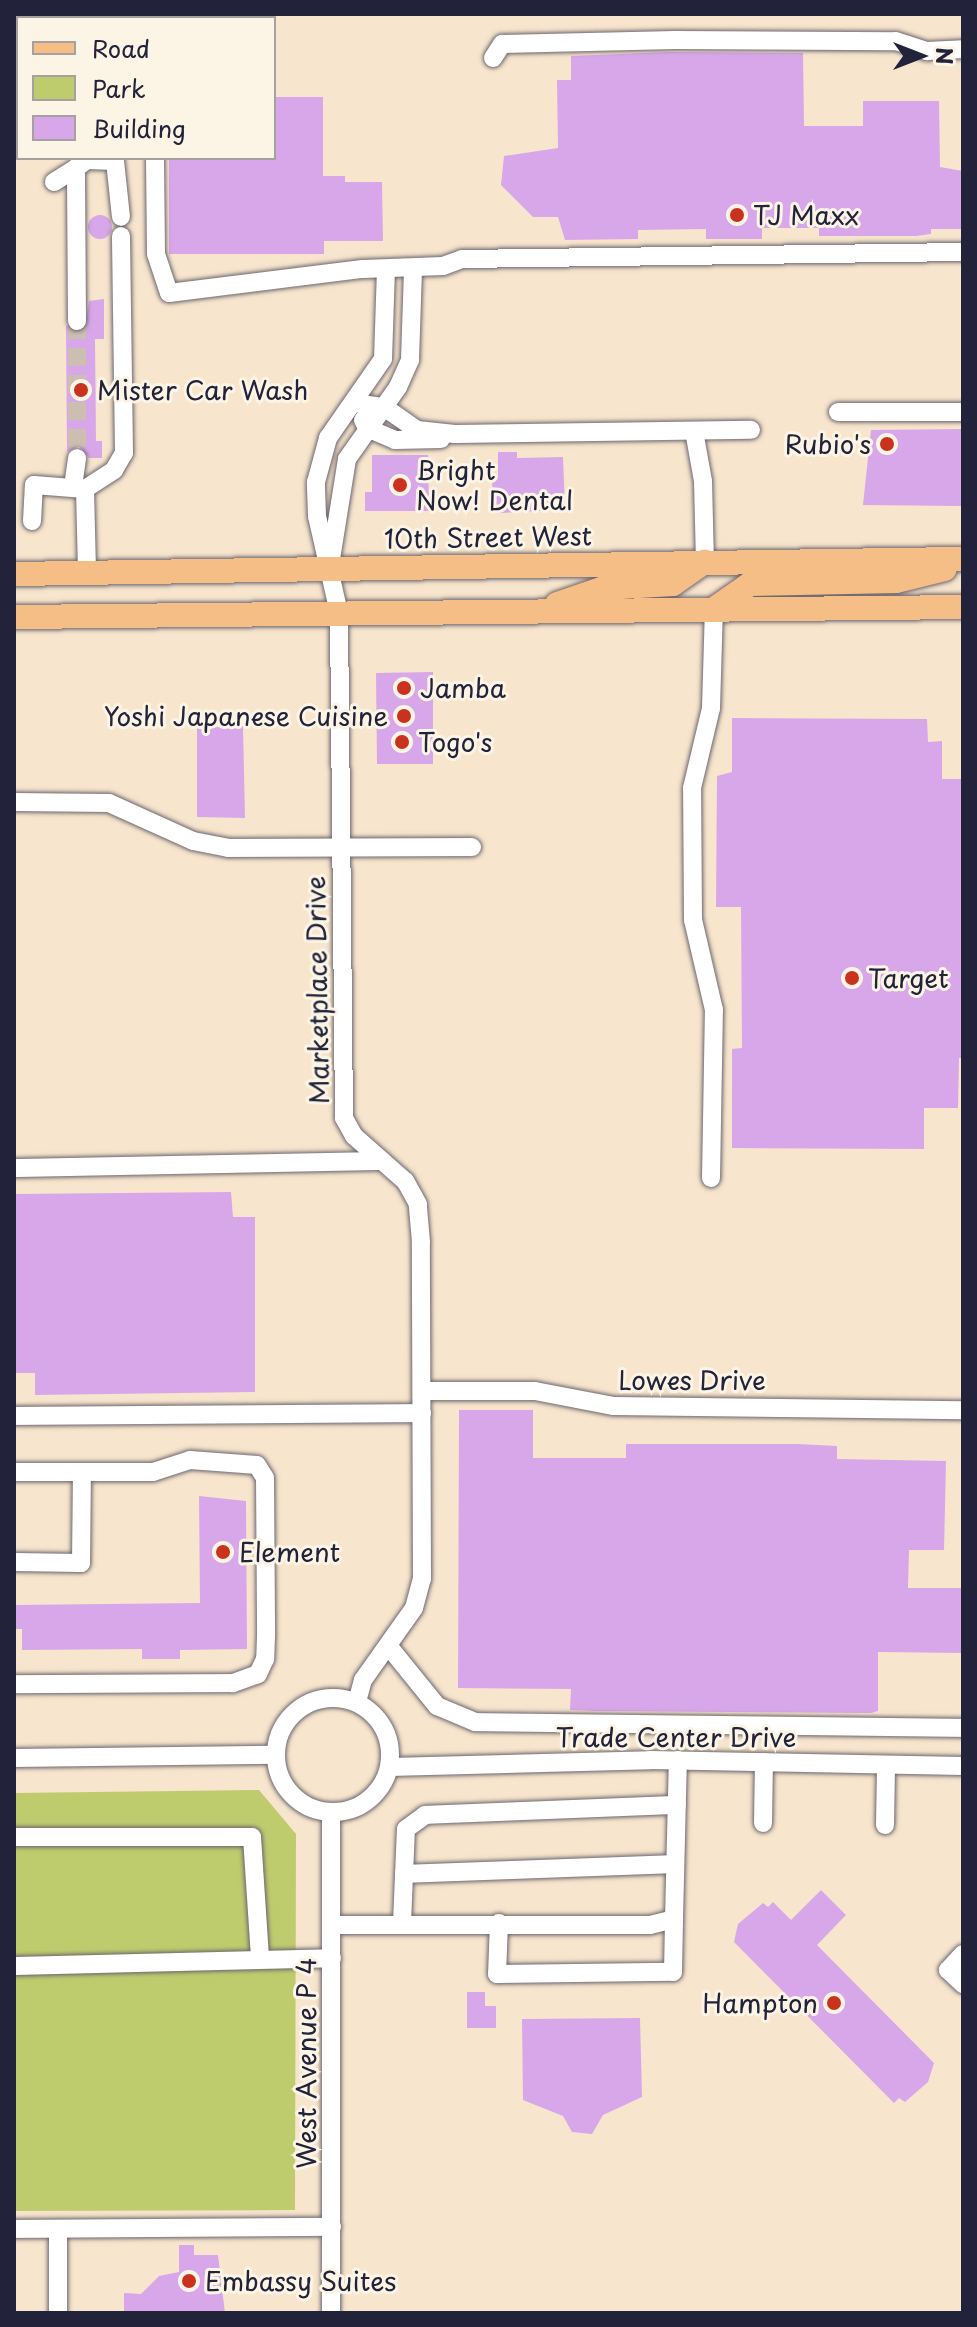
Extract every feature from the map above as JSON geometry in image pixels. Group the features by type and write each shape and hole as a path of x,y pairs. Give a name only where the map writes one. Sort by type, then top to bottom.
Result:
{"main road":[{"path":"536,611 604,588 673,584 705,562"},
{"name":"10th Street West","path":"14,574 330,565 963,562"},
{"path":"714,609 750,584 896,581 963,562"},
{"path":"14,617 963,607"}],"street":[{"path":"493,58 502,44 628,41 896,41 927,51 963,49"},
{"path":"54,182 87,160 115,161 121,217"},
{"path":"155,160 156,254 169,293 413,268 462,259 963,252"},
{"path":"76,168 77,321"},
{"path":"32,521 34,485 79,488 114,470 124,453 121,236"},
{"path":"330,565 345,465 402,380 411,353 413,268"},
{"path":"330,565 317,516 317,468 328,438 385,354 386,269"},
{"path":"354,403 384,407 417,430 455,434 751,430"},
{"path":"354,403 367,428 407,442 455,434"},
{"path":"838,412 963,412"},
{"path":"694,431 703,481 705,562"},
{"path":"77,458 87,572"},
{"name":"Marketplace Drive","path":"330,565 339,613 344,1118 354,1136 405,1181 418,1204 422,1579 414,1608 390,1648 363,1680 357,1702"},
{"path":"711,1178 714,1010 693,920 692,788 711,708 714,609"},
{"path":"14,802 109,803 193,841 228,848 472,847"},
{"path":"14,1168 382,1161"},
{"name":"Lowes Drive","path":"422,1391 535,1391 613,1406 963,1410"},
{"path":"14,1416 422,1413"},
{"path":"14,1472 163,1471 190,1460 250,1462 262,1469 265,1659 258,1674 233,1683 14,1684"},
{"path":"14,1562 81,1563 82,1472"},
{"path":"390,1648 437,1706 475,1722 963,1728"},
{"path":"322,1698 357,1702 385,1730 390,1767 369,1801 331,1813 304,1805 288,1793 275,1755 283,1727 303,1705 322,1698"},
{"path":"14,1758 275,1755"},
{"path":"499,1923 497,1974 673,1972 678,1760"},
{"name":"Trade Center Drive","path":"390,1767 678,1760 963,1766"},
{"path":"763,1823 764,1762"},
{"path":"885,1825 886,1765"},
{"path":"402,1923 406,1829 425,1815 677,1805"},
{"name":"West Avenue P 4","path":"331,1813 331,2313"},
{"path":"14,1837 252,1837 260,1958"},
{"path":"404,1874 675,1864"},
{"path":"332,1925 650,1925 674,1919"},
{"path":"963,1954 948,1970 963,1984"},
{"path":"14,1966 86,1968 260,1958 332,1958"},
{"path":"14,2229 332,2227"},
{"path":"58,2229 58,2313"}],"green space":[{"path":"259,1790 296,1834 295,2210 14,2211 14,1793"}],"building":[{"path":"669,52 803,53 804,126 863,126 863,101 939,101 940,167 963,171 963,229 931,229 931,234 916,236 819,236 819,228 762,228 762,239 706,239 706,229 638,230 638,239 565,240 558,217 533,217 501,185 504,156 558,148 557,80 571,80 571,56"},
{"path":"276,97 323,97 323,176 345,176 345,182 382,182 383,241 324,241 324,254 169,254 169,160 276,160"},
{"path":"100,215 108,219 112,227 108,235 100,239 92,235 88,227 92,219"},
{"name":"Mister Car Wash","path":"104,299 104,339 95,339 96,441 102,441 102,458 89,458 79,446 67,452 66,326 84,331 89,301"},
{"path":"963,429 963,506 863,505 871,430"},
{"path":"498,452 517,452 517,458 563,457 565,510 498,513 493,508 492,476 498,476"},
{"name":"Bright Now! Dental","path":"372,455 428,455 429,511 365,511 365,492 372,492"},
{"path":"433,672 433,764 377,764 376,673"},
{"name":"Target","path":"732,718 927,719 928,742 942,741 942,779 963,779 963,1058 959,1058 958,1108 924,1108 924,1149 732,1148 732,1049 742,1048 741,907 716,907 717,776 732,772"},
{"path":"243,726 245,818 197,817 197,728"},
{"path":"231,1192 233,1217 255,1217 255,1392 35,1395 35,1373 16,1373 14,1358 14,1194"},
{"path":"459,1410 533,1410 533,1458 626,1458 626,1444 798,1444 837,1446 837,1459 946,1461 944,1550 909,1550 908,1588 963,1588 963,1653 878,1652 878,1711 871,1713 570,1710 571,1689 458,1688"},
{"name":"Element","path":"199,1496 246,1501 247,1649 180,1650 180,1659 142,1659 142,1649 22,1650 22,1629 14,1629 14,1605 200,1603"},
{"name":"Hampton","path":"821,1890 846,1915 817,1945 934,2063 928,2082 905,2102 899,2098 894,2103 734,1942 738,1924 763,1903 768,1907 773,1902 791,1920"},
{"path":"467,1992 485,1992 485,2006 496,2006 496,2028 467,2028"},
{"path":"640,2018 642,2097 603,2115 592,2134 572,2132 563,2116 523,2100 522,2019"},
{"name":"Embassy Suites","path":"179,2245 194,2245 194,2255 218,2255 225,2313 124,2313 124,2293 141,2294 159,2276 179,2272"}],"tunnel":[{"path":"77,321 77,458"}],"place":[{"name":"TJ Maxx","path":"737,215"},
{"name":"Mister Car Wash","path":"81,390"},
{"name":"Rubio's","path":"887,444"},
{"name":"Bright Now! Dental","path":"400,485"},
{"name":"Jamba","path":"404,688"},
{"name":"Yoshi Japanese Cuisine","path":"404,716"},
{"name":"Togo's","path":"402,742"},
{"name":"Target","path":"852,978"},
{"name":"Element","path":"223,1552"},
{"name":"Hampton","path":"834,2003"},
{"name":"Embassy Suites","path":"189,2281"}]}
